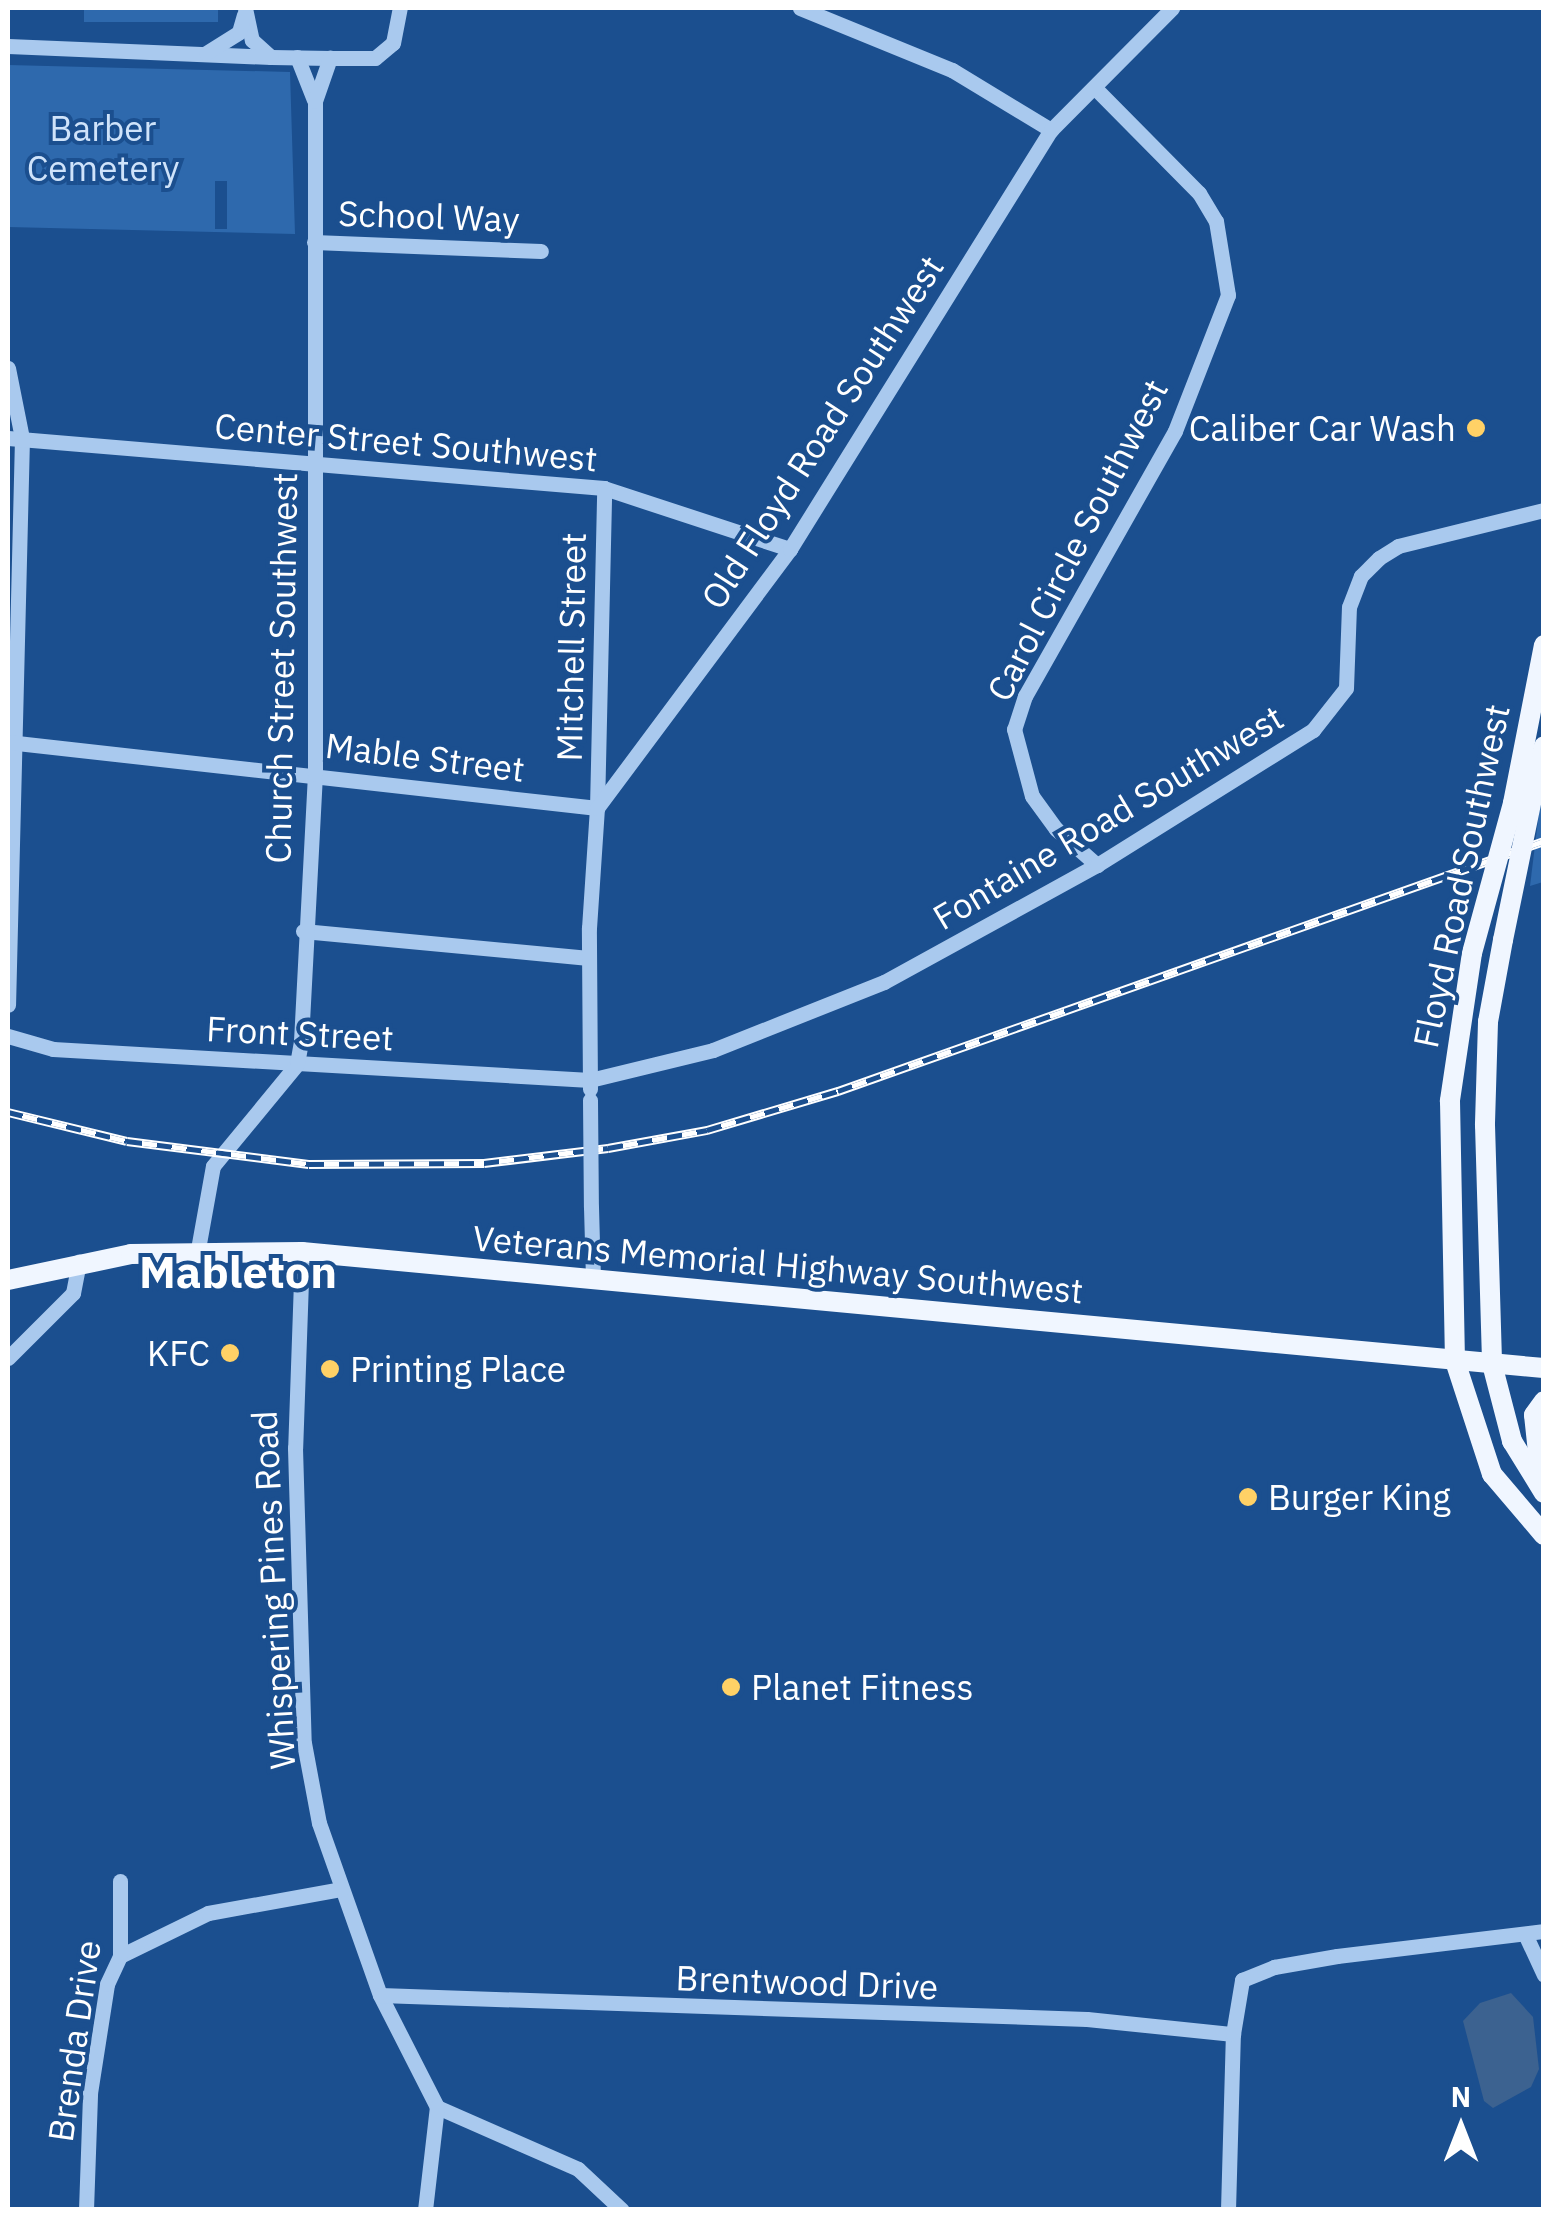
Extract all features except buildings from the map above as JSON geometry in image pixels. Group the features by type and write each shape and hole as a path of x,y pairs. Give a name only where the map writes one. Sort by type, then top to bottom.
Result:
{"main road":[{"name":"Floyd Road Southwest","path":"1544,645 1512,802 1472,953 1450,1101 1455,1362 1492,1474 1544,1535"},
{"name":"Floyd Road Southwest","path":"1544,746 1503,940 1487,1044 1492,1364 1512,1441 1544,1493"},
{"name":"Veterans Memorial Highway Southwest","path":"8,1280 80,1262 198,1250 302,1252 1544,1368"},
{"path":"1544,1402 1534,1415 1533,1450 1544,1482"}],"street":[{"path":"8,46 375,58 393,43 400,8"},
{"path":"800,8 821,12 968,78 1051,130"},
{"name":"Old Floyd Road Southwest","path":"598,808 790,549 1051,130 1172,8"},
{"path":"202,54 239,32 245,10"},
{"path":"245,10 252,40 271,57"},
{"path":"297,58 314,102"},
{"name":"Church Street Southwest","path":"297,1064 315,774 314,102 330,58"},
{"name":"Carol Circle Southwest","path":"1096,88 1199,193 1216,221 1228,294 1175,431 1018,714 1016,748 1032,796 1056,828 1097,865"},
{"name":"School Way","path":"314,242 541,251"},
{"path":"8,368 15,438 8,1005"},
{"name":"Center Street Southwest","path":"15,438 604,488 790,549"},
{"name":"Mitchell Street","path":"598,808 604,488"},
{"name":"Fontaine Road Southwest","path":"590,1080 713,1050 884,982 1097,865 1328,717 1346,688 1355,590 1379,558 1398,546 1544,510"},
{"name":"Mable Street","path":"13,743 598,808"},
{"path":"593,1279 589,958 598,808"},
{"path":"303,931 589,958"},
{"name":"Front Street","path":"8,1036 52,1050 590,1080"},
{"path":"198,1250 213,1166 297,1064"},
{"name":"Whispering Pines Road","path":"302,1252 294,1387 304,1742 318,1823 380,1995 437,2107"},
{"path":"8,1358 74,1293 80,1262"},
{"name":"Brenda Drive","path":"86,2210 90,2093 107,1984 120,1956 120,1881"},
{"path":"120,1956 141,1940 208,1913 342,1889"},
{"path":"1228,2210 1232,2034 1242,1980 1274,1967 1544,1930"},
{"path":"1525,1934 1544,1975"},
{"name":"Brentwood Drive","path":"380,1995 1087,2019 1232,2034"},
{"path":"425,2210 437,2107 578,2170 622,2210"}],"green space":[{"path":"84,8 218,8 218,22 84,22"},
{"name":"Barber Cemetery","path":"8,65 290,72 295,234 8,227","holes":["215,181 227,181 227,229 215,229"]},
{"path":"1543,784 1543,882 1530,886 1541,796"}],"shaded area":[{"path":"1511,1993 1533,2017 1539,2069 1531,2087 1493,2108 1484,2101 1463,2021 1480,2003"}],"railway":[{"path":"8,1112 127,1141 309,1164 484,1163 608,1148 707,1130 838,1091 1544,841"}],"place":[{"name":"Caliber Car Wash","path":"1476,428"},
{"name":"KFC","path":"230,1353"},
{"name":"Printing Place","path":"330,1369"},
{"name":"Burger King","path":"1248,1497"},
{"name":"Planet Fitness","path":"731,1687"}],"district":[{"name":"Mableton","path":"238,1272"}]}
